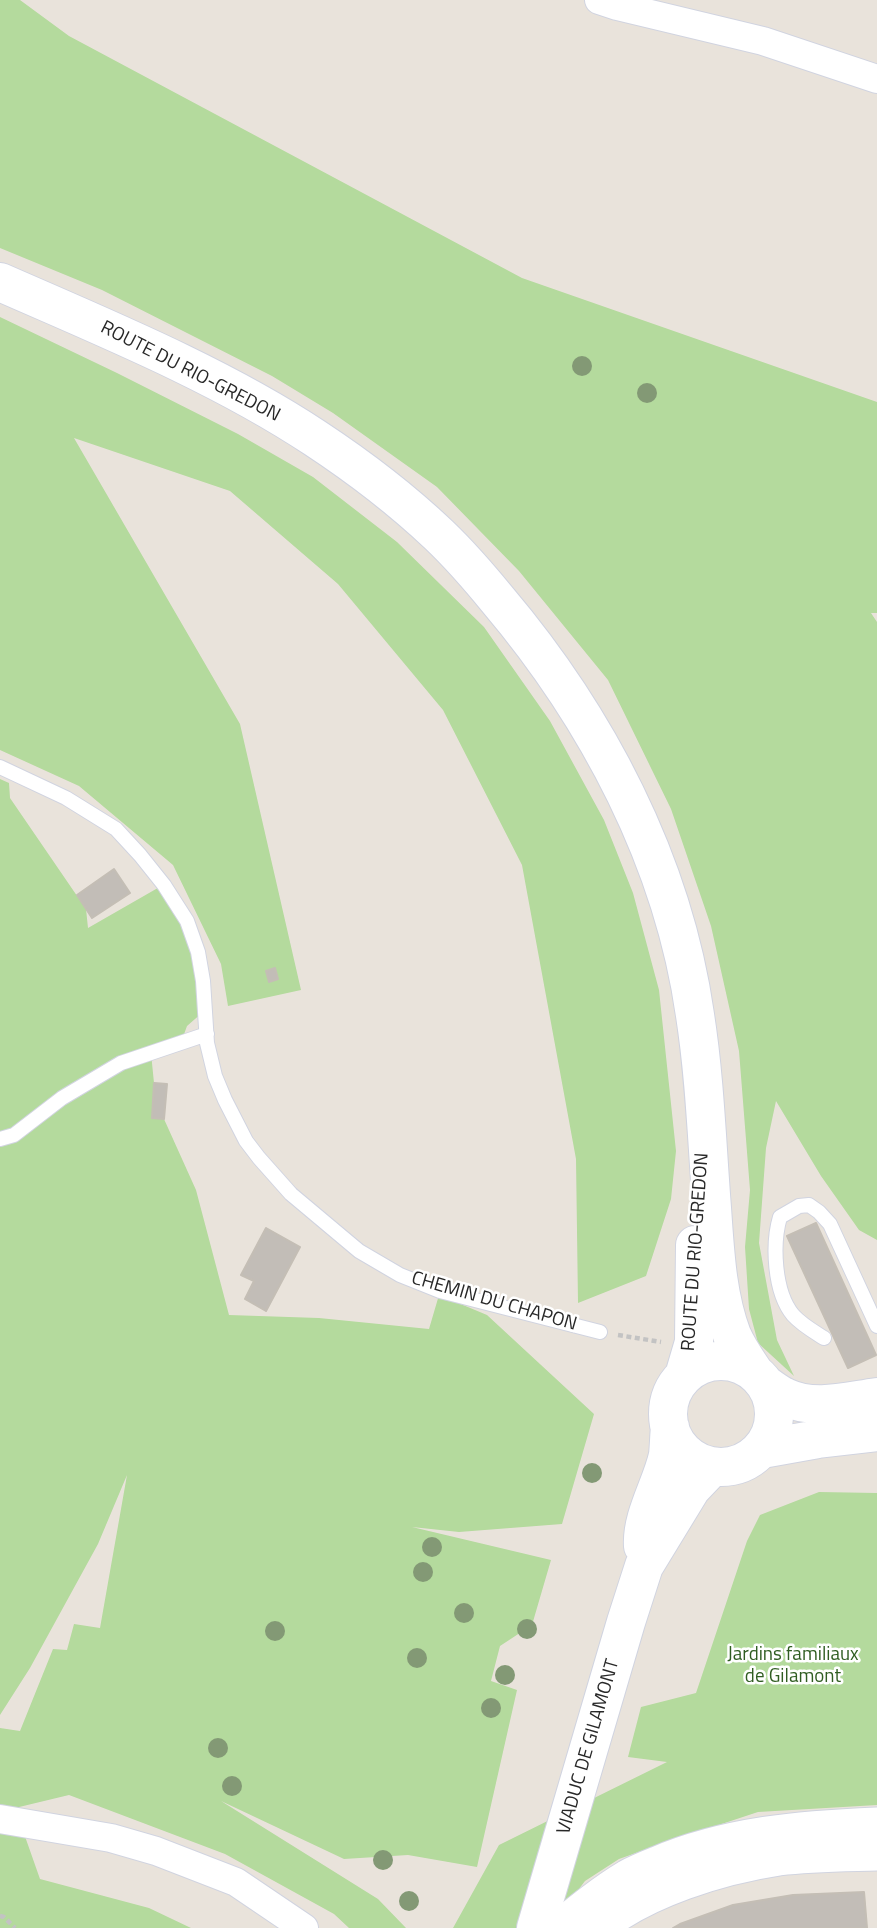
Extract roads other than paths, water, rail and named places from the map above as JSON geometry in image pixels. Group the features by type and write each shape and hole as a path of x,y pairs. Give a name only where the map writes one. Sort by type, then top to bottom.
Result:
{"main road":[{"name":"ROUTE DU RIO-GREDON","path":"0,282 221,383 313,437 363,472 442,537 504,607 566,689 616,774 657,869 681,948 693,1000 704,1076 705,1128 715,1242 726,1317 739,1350 760,1379"},
{"name":"ROUTE DU RIO-GREDON","path":"684,1376 694,1342 697,1197 705,1128"},
{"path":"760,1379 773,1401 775,1418 771,1434 762,1449 748,1461 721,1468 695,1461 682,1450 672,1436 670,1427 668,1412 671,1396 678,1382 699,1365 718,1361 737,1363 760,1379 785,1397 804,1404 829,1404 877,1397"},
{"name":"VIADUC DE GILAMONT","path":"644,1566 643,1538 667,1457 670,1427"},
{"path":"762,1449 877,1432"},
{"name":"VIADUC DE GILAMONT","path":"536,1928 644,1566 691,1489 712,1467"}],"street":[{"path":"599,0 763,41 877,79"},
{"path":"0,1819 111,1838 156,1851 236,1882 304,1928"},
{"path":"559,1928 591,1901 629,1876 676,1856 723,1842 775,1832 877,1825"},
{"path":"598,1928 634,1905 680,1883 727,1870 778,1858 877,1853"}],"lane":[{"name":"CHEMIN DU CHAPON","path":"0,767 65,798 116,829 164,885 187,921 198,952 203,981 206,1034 215,1076 246,1141 291,1194 359,1251 400,1275 440,1291 600,1332"},
{"path":"0,1139 13,1135 62,1098 121,1063 206,1034"},
{"path":"824,1338 806,1327 791,1313 783,1295 775,1256 776,1231 780,1217 799,1206 809,1205 831,1224 877,1326"}],"park label":[{"name":"Jardins familiaux de Gilamont","path":"793,1666"}]}
